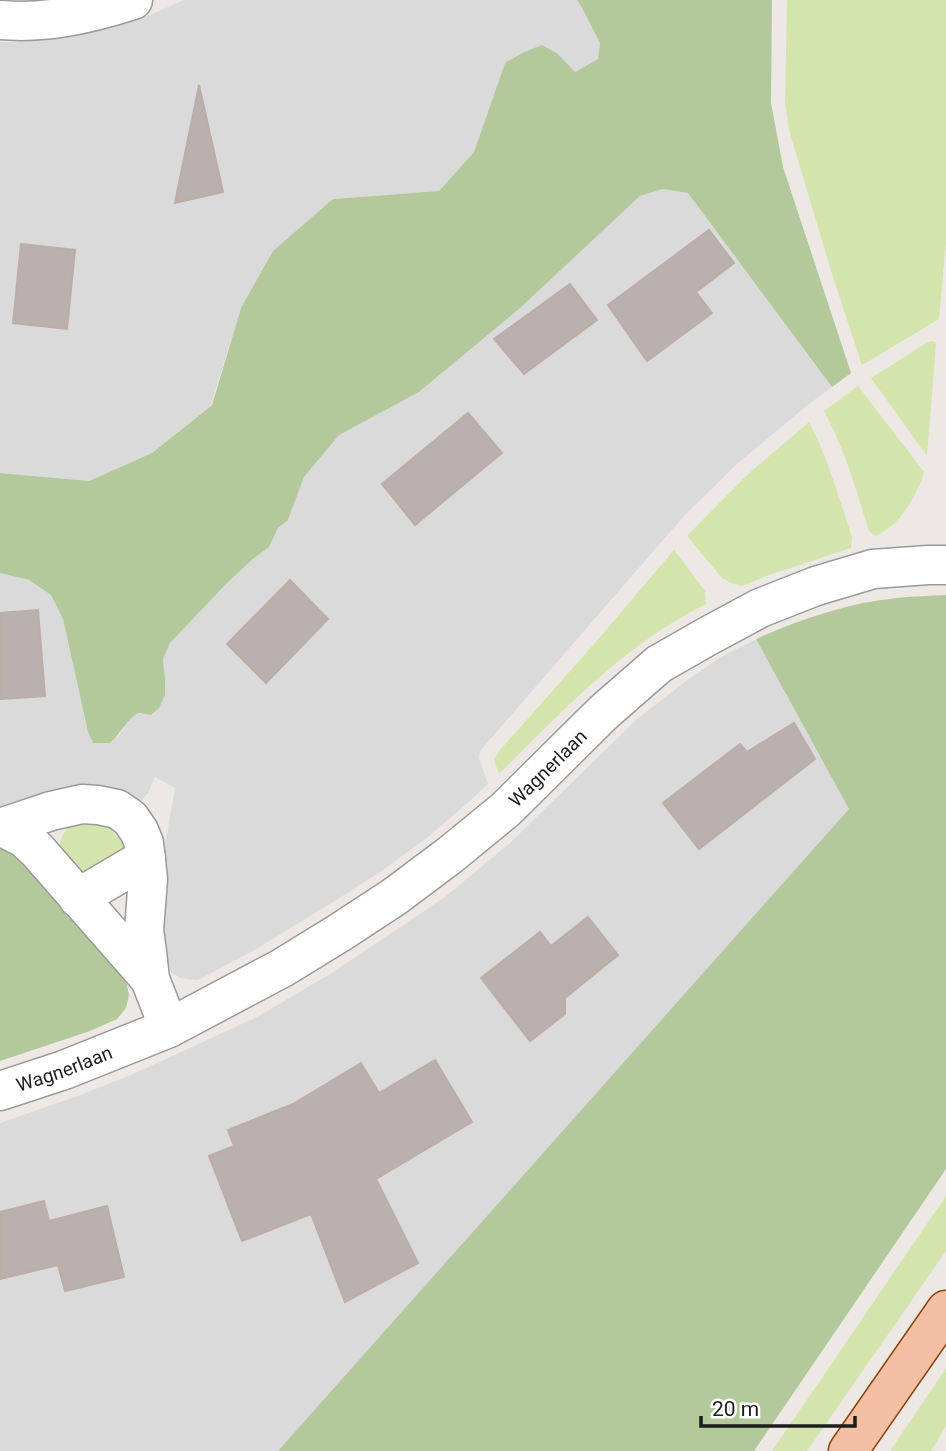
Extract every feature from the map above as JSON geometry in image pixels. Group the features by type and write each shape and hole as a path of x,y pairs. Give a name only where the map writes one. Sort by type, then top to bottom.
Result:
{"main road":[{"path":"848,1451 946,1310"}],"street":[{"path":"0,20 40,21 70,17 133,0"},
{"name":"Wagnerlaan","path":"0,1091 64,1070 169,1028 282,968 394,897 505,810 604,712 659,664 760,608 816,586 873,569 946,565"},
{"path":"2,828 51,811 82,804 117,809 130,818 144,843 146,858 148,879 144,930 150,979 169,1028"},
{"path":"2,828 24,838 46,860 150,979"},
{"path":"78,898 146,858"}],"shaded area":[{"path":"184,0 577,0 600,43 598,59 575,72 558,54 505,63 474,152 439,191 333,199 241,308 211,405 152,453 89,481 0,473 0,42 39,41 111,28"},
{"path":"663,189 688,193 832,387 737,464 663,540 480,751 479,758 488,784 472,799 428,837 380,872 251,952 198,980 181,978 172,973 158,948 163,857 175,788 155,777 142,800 0,814 0,573 29,580 51,595 63,619 88,732 93,743 118,737 133,715 151,715 165,679 163,659 170,643 228,582 269,547 278,528 288,520 304,477 339,434 419,392 519,309 640,196"},
{"path":"755,640 809,648 922,756 423,1451 0,1451 0,1123 131,1075 257,1017 330,974 445,897 510,843 637,719 721,657"}],"green space":[{"path":"577,0 772,0 771,103 783,167 851,373 832,387 688,193 663,189 640,196 519,309 419,392 339,435 304,477 288,520 278,528 269,547 228,582 170,643 163,659 165,695 159,708 151,715 136,715 110,743 93,743 88,732 63,619 51,595 29,580 0,573 0,473 89,481 152,453 212,405 241,308 273,251 333,199 439,191 474,152 505,63 542,45 558,54 575,72 598,59 600,43"},
{"path":"787,0 946,0 946,242 939,319 862,365 789,130 785,103"},
{"path":"933,341 936,343 927,456 871,378"},
{"path":"858,386 924,472 906,509 892,526 875,536 869,531 844,455 824,411"},
{"path":"809,422 838,493 852,537 851,548 742,586 731,583 722,578 687,536 747,475"},
{"path":"674,550 705,591 706,604 648,639 621,659 571,703 499,774 494,760 500,750"},
{"path":"946,595 946,1169 754,1451 278,1451 849,809 756,639 843,608 879,600"},
{"path":"76,820 105,823 128,849 84,878 59,849 64,833"},
{"path":"0,847 15,855 67,908 115,963 127,985 129,995 126,1008 117,1019 90,1031 0,1061"},
{"path":"946,1196 946,1251 807,1451 772,1451"},
{"path":"946,1368 946,1426 931,1451 890,1451"}],"building":[{"path":"199,85 223,192 175,203"},
{"path":"709,230 734,263 696,292 712,313 647,361 608,305"},
{"path":"21,244 75,250 67,329 13,323"},
{"path":"570,284 597,320 524,374 494,339"},
{"path":"468,413 502,453 415,525 382,484"},
{"path":"290,580 328,619 266,683 227,644"},
{"path":"38,610 45,696 0,699 0,613"},
{"path":"794,723 815,759 699,849 663,803 740,744 747,752"},
{"path":"588,917 618,955 565,998 565,1014 530,1041 481,978 540,932 551,946"},
{"path":"435,1060 472,1122 376,1179 418,1263 345,1302 311,1214 242,1241 209,1156 234,1146 228,1130 293,1104 361,1063 379,1093"},
{"path":"44,1201 49,1221 107,1206 124,1277 65,1291 58,1265 0,1279 0,1212"}]}
